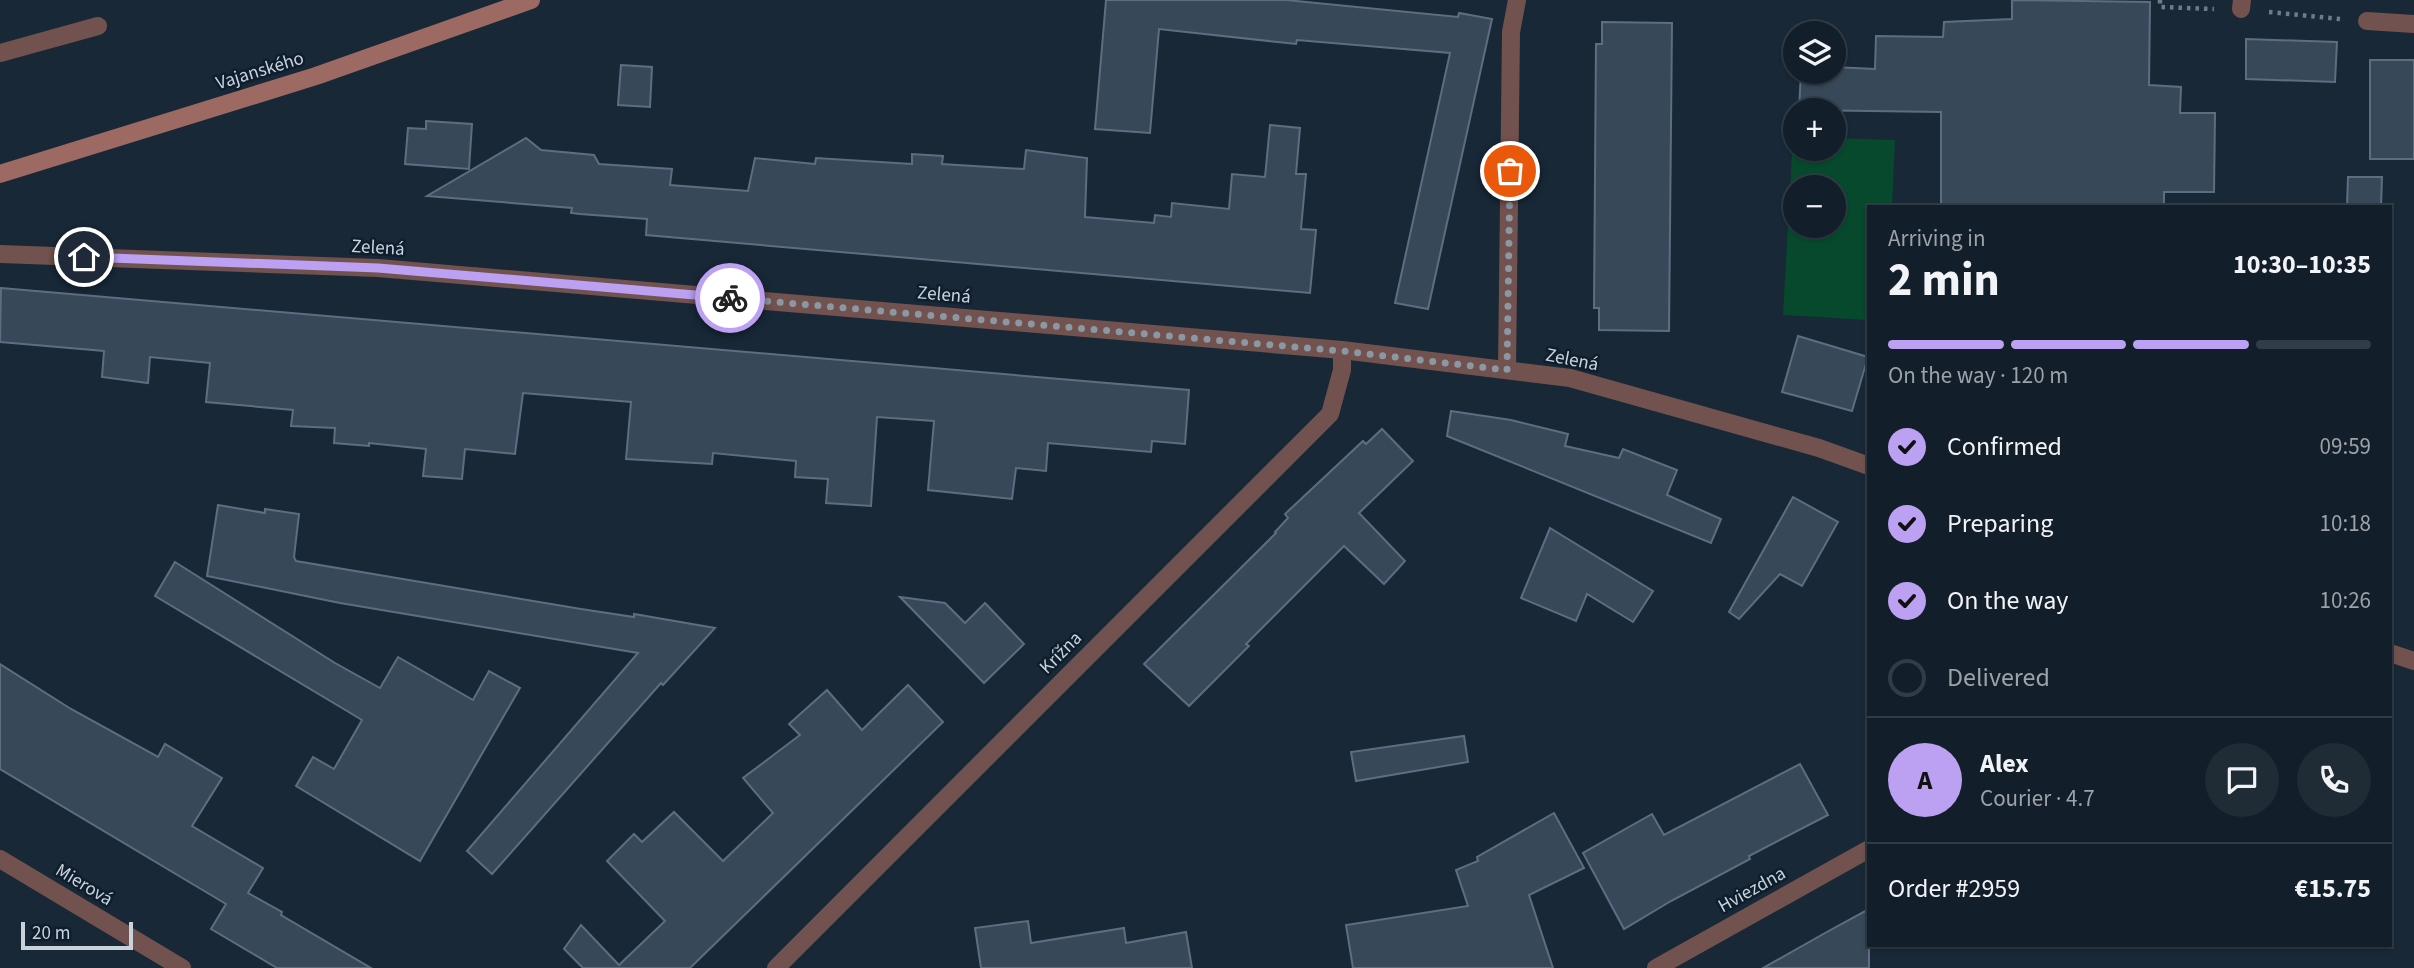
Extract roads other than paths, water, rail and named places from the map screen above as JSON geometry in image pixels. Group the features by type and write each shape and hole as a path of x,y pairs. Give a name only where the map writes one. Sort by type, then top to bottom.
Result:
{"main road":[{"name":"Vajanského","path":"0,174 316,76 531,0"}],"street":[{"path":"1507,370 1511,32 1517,0"},
{"path":"2367,21 2414,24"},
{"path":"0,53 98,26"},
{"name":"Zelená","path":"1,254 378,268 1342,351 1570,379 1819,448 1867,465"},
{"name":"Krížna","path":"776,968 1330,414 1342,370 1342,351"},
{"path":"2392,654 2414,662"},
{"name":"Hviezdna","path":"1656,968 1867,850"},
{"name":"Mierová","path":"0,859 182,968"}]}
